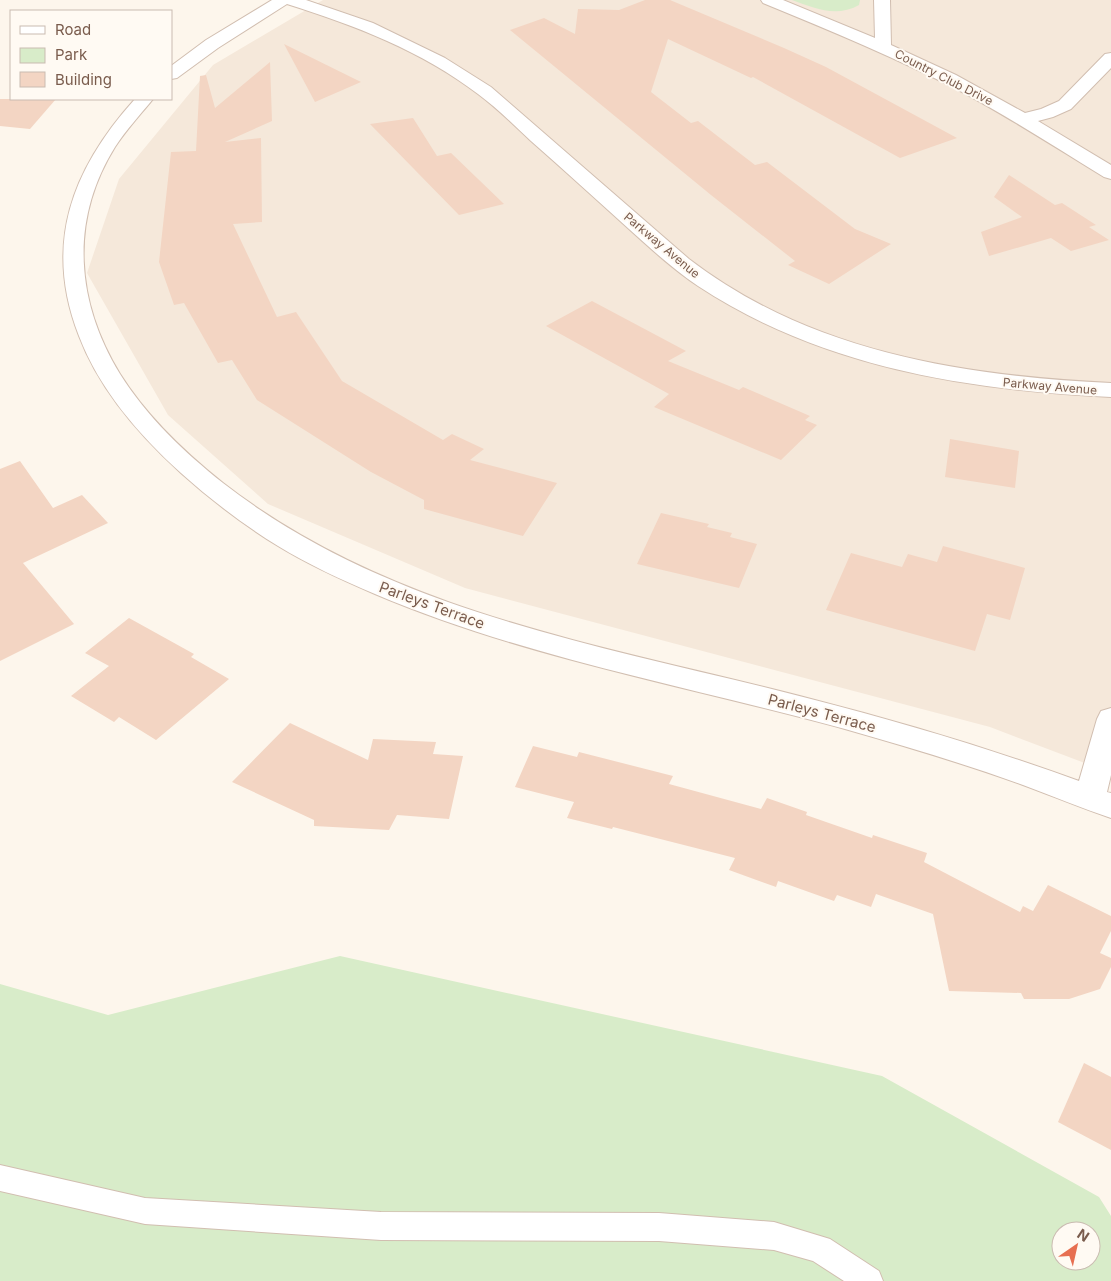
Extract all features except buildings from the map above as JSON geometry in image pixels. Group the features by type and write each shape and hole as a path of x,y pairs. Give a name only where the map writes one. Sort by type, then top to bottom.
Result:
{"street":[{"path":"172,73 212,44 284,0"},
{"name":"Parkway Avenue","path":"290,0 378,30 423,52 466,77 485,91 680,262 735,300 768,317 839,346 892,362 938,372 1042,387 1111,390"},
{"name":"Country Club Drive","path":"769,0 883,47 950,78 1023,119 1111,173"},
{"path":"882,0 883,47"},
{"path":"1023,119 1047,113 1065,105 1111,58"},
{"name":"Parleys Terrace","path":"143,100 105,147 92,170 76,214 73,274 79,307 91,343 112,380 139,419 178,458 223,496 276,534 336,566 394,592 468,620 552,645 874,726 943,747 1100,801"},
{"path":"1100,801 1111,719"}],"lane":[{"path":"0,1178 145,1211 381,1226 659,1227 774,1236 820,1249 869,1281"}],"shaded area":[{"path":"323,0 1111,0 1111,773 990,727 465,588 268,504 168,415 87,273 119,179 213,65"}],"green space":[{"path":"792,0 860,0 859,5 850,9 833,11 817,9"},
{"path":"340,956 882,1076 1099,1197 1111,1216 1111,1281 0,1281 0,984 108,1015"}]}
